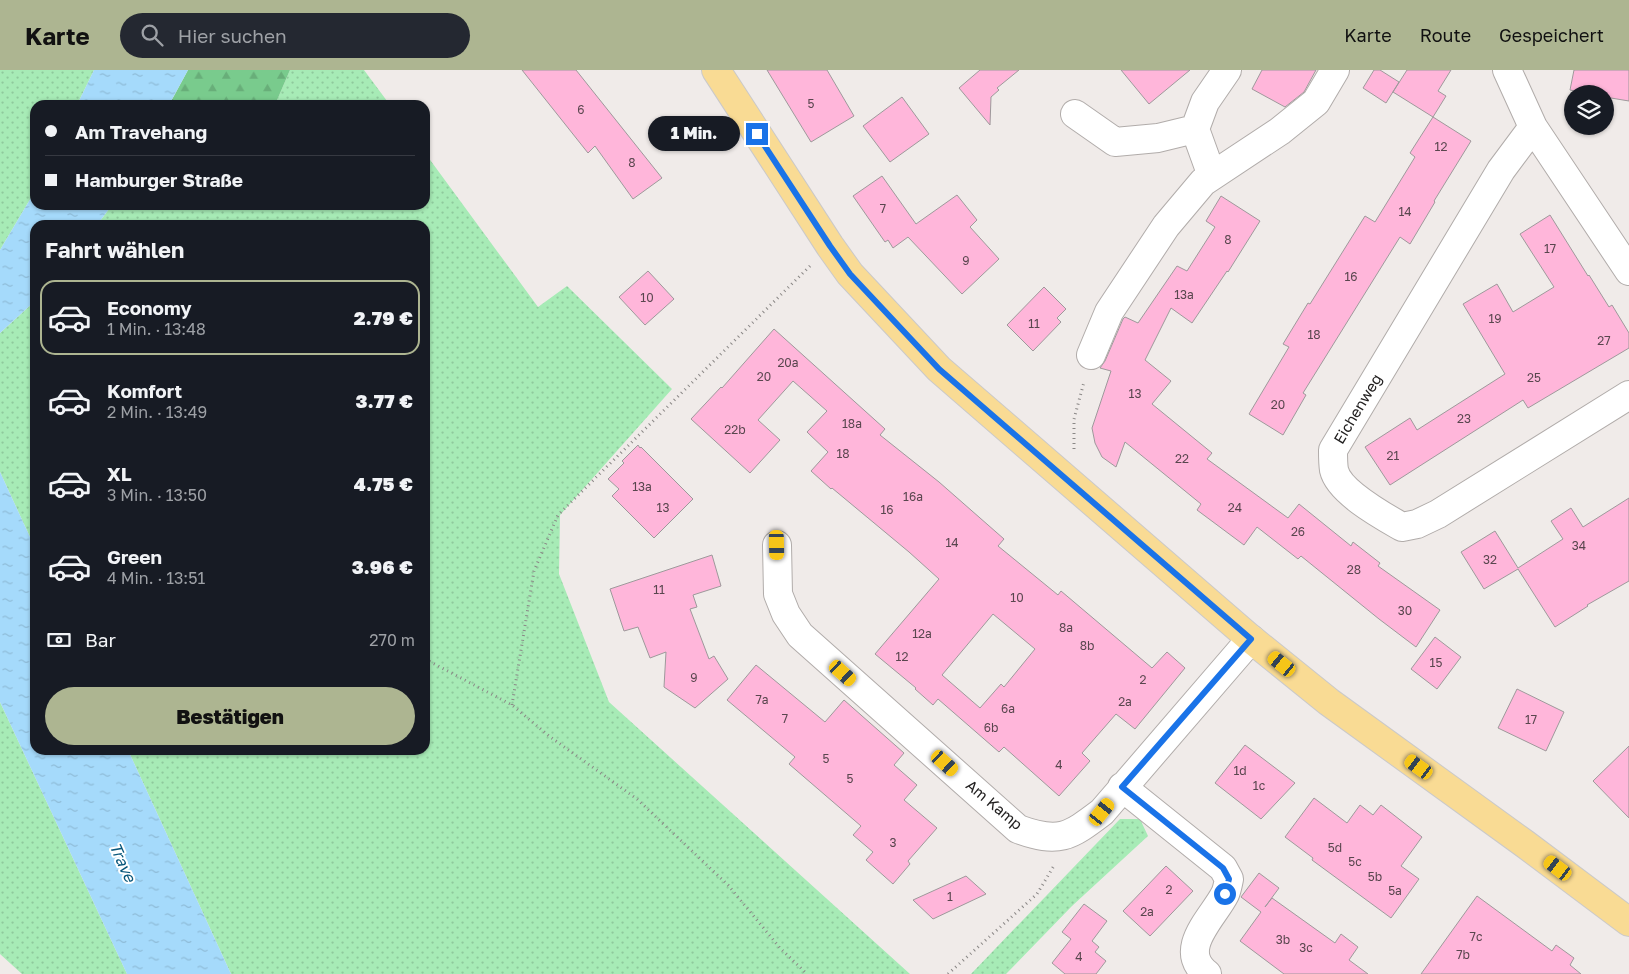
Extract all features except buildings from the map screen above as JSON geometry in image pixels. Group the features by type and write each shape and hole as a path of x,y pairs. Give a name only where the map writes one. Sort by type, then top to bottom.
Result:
{"main road":[{"path":"716,70 850,274 939,369 1251,639 1329,702 1517,838 1629,922"}],"street":[{"path":"1212,176 1195,129 1205,102 1227,70"},
{"path":"1091,355 1109,312 1166,226 1203,182 1280,131 1316,102 1335,70"},
{"path":"1507,70 1533,127 1629,271"},
{"path":"1075,114 1115,142 1158,138 1195,129"},
{"name":"Eichenweg","path":"1533,127 1501,170 1333,450 1334,471 1345,488 1362,502 1402,527 1418,524 1438,514 1629,395"},
{"name":"Am Kamp","path":"777,545 778,594 786,614 800,635 1018,829 1037,836 1058,837 1077,831 1102,812 1251,639"},
{"path":"1122,787 1223,868 1229,879 1225,894 1200,931 1194,951 1201,969 1207,974"}],"path":[{"path":"512,704 534,571 558,515 806,270"},
{"path":"1074,450 1074,419 1091,355"},
{"path":"430,662 512,704 549,736 637,800 728,885 780,948 807,974"},
{"path":"948,974 1036,894 1077,831"}],"green space":[{"path":"0,70 94,70 79,100 30,100 30,199 0,250"},
{"path":"188,70 290,70 277,100 172,100"},
{"path":"290,70 364,70 386,100 277,100"},
{"path":"430,160 538,307 567,286 672,389 560,515 559,574 609,702 910,974 231,974 130,755 430,755 430,220 101,220 108,210 430,210"},
{"path":"30,306 30,537 0,472 0,333"},
{"path":"0,702 127,974 22,974 0,954"},
{"path":"1120,819 1140,819 1148,836 1072,906 1006,974 971,974"}],"water":[{"path":"94,70 188,70 172,100 79,100"},
{"path":"30,199 30,210 108,210 101,220 30,220 30,306 0,333 0,250"},
{"name":"Trave","path":"0,472 30,537 30,755 130,755 231,974 127,974 0,702"}],"route":[{"path":"757,134 850,274 939,369 1251,639 1122,787 1223,868 1229,879 1225,894"}]}
